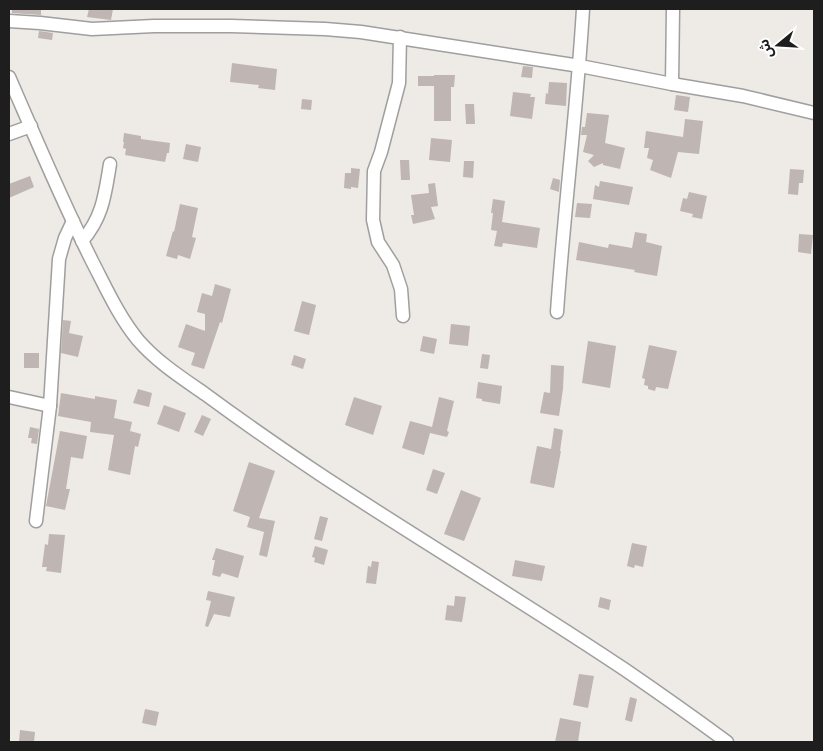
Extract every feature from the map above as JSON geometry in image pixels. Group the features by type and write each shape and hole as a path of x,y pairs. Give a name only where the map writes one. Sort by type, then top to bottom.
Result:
{"street":[{"path":"557,312 580,66 583,9"},
{"path":"672,84 673,9"},
{"path":"9,21 102,30 161,26 280,27 400,37 580,66 743,96 814,113"},
{"path":"400,37 399,84 374,171 373,220 378,242 393,265 401,289 403,316"},
{"path":"9,77 82,241 115,305 145,347 173,371 259,434 362,502 578,639 661,694 727,742"},
{"path":"9,134 31,126"},
{"path":"82,241 99,216 104,200 110,164"},
{"path":"36,521 50,406 59,259 72,221"},
{"path":"9,397 50,406"}],"building":[{"path":"12,9 41,9 41,15 12,13"},
{"path":"89,9 113,9 111,20 87,17"},
{"path":"39,31 53,33 52,40 38,38"},
{"path":"232,63 277,69 275,90 258,88 259,85 230,82"},
{"path":"523,66 533,67 532,78 521,77"},
{"path":"455,75 454,87 451,87 451,121 434,121 434,86 418,86 418,76"},
{"path":"549,82 567,83 566,106 545,104"},
{"path":"513,92 531,94 530,97 535,97 532,119 510,116"},
{"path":"676,95 690,97 688,112 674,110"},
{"path":"302,99 312,100 311,110 301,109"},
{"path":"465,104 474,104 475,124 466,124"},
{"path":"587,113 609,115 605,143 625,148 620,169 603,165 603,163 594,167 588,161 594,155 583,152 587,135 581,135 582,127 585,127"},
{"path":"685,119 703,121 699,154 678,152 671,178 650,170 653,160 647,158 649,148 644,148 646,131 683,137"},
{"path":"124,133 141,136 141,139 170,143 169,153 167,153 165,162 125,155 126,149 123,148"},
{"path":"431,138 452,140 450,162 429,160"},
{"path":"186,144 201,147 198,162 183,159"},
{"path":"400,160 409,160 410,180 401,180"},
{"path":"464,161 474,161 473,178 463,177"},
{"path":"351,168 360,169 358,188 344,188 345,173 351,173"},
{"path":"790,169 804,170 803,183 799,183 798,195 788,194"},
{"path":"30,176 34,187 9,198 9,184"},
{"path":"553,178 560,180 559,192 550,189"},
{"path":"600,181 633,187 629,205 593,199 595,185 599,187"},
{"path":"435,183 438,206 431,207 435,219 413,224 411,215 414,215 411,195 429,193 428,184"},
{"path":"689,192 707,196 702,219 692,217 693,214 680,211 683,198 687,199"},
{"path":"493,199 505,201 502,222 540,228 537,248 503,243 502,247 494,246 497,231 491,230"},
{"path":"577,203 592,204 590,218 575,217"},
{"path":"180,204 198,208 192,237 196,238 190,259 178,255 177,259 166,256"},
{"path":"635,232 647,234 646,242 662,246 657,276 634,272 635,270 576,260 579,242 608,248 609,244 632,248"},
{"path":"799,234 813,235 811,254 798,252"},
{"path":"215,284 231,289 222,323 220,322 204,369 191,365 195,353 178,347 186,324 205,331 205,314 197,312 202,293 212,296"},
{"path":"302,301 316,305 309,335 294,331"},
{"path":"63,320 71,321 69,333 83,336 78,357 61,353"},
{"path":"451,324 470,326 468,346 449,344"},
{"path":"423,336 437,339 434,354 420,351"},
{"path":"588,341 616,346 610,388 582,383"},
{"path":"649,345 677,351 668,389 656,387 655,391 648,389 648,386 644,385 645,379 642,378"},
{"path":"24,353 39,353 39,368 24,368"},
{"path":"482,354 490,355 488,369 480,368"},
{"path":"294,355 306,359 303,369 291,365"},
{"path":"551,365 564,366 559,416 540,413 544,392 550,393"},
{"path":"478,382 502,386 500,404 476,398"},
{"path":"138,389 152,393 149,407 133,403"},
{"path":"61,393 95,399 95,396 117,400 114,418 132,422 130,431 141,434 138,447 135,446 130,475 108,470 114,435 90,432 91,422 58,416"},
{"path":"354,397 382,406 373,435 345,425"},
{"path":"439,397 454,401 447,437 430,433 424,455 402,448 410,421 432,427"},
{"path":"164,405 186,413 179,432 157,424"},
{"path":"202,415 211,419 203,436 194,432"},
{"path":"30,427 39,429 37,444 31,443 32,438 28,438"},
{"path":"554,428 563,430 554,488 530,483 537,446 551,449"},
{"path":"60,431 87,436 83,459 71,457 66,489 70,489 65,510 46,506"},
{"path":"249,462 275,471 259,518 275,521 267,557 259,555 264,532 247,527 250,517 233,511"},
{"path":"433,469 445,473 437,494 426,490"},
{"path":"461,490 481,498 464,541 444,534"},
{"path":"320,516 328,518 322,541 314,539"},
{"path":"49,534 65,535 61,573 46,571 47,567 42,567 45,544 48,545"},
{"path":"632,543 647,546 643,567 635,565 634,568 627,566"},
{"path":"315,546 328,550 324,565 314,562 315,558 312,557"},
{"path":"216,548 244,556 238,578 222,573 220,577 212,575 215,560 212,560"},
{"path":"515,560 545,566 542,581 512,576"},
{"path":"372,561 379,562 376,584 366,583 368,566 371,567"},
{"path":"208,591 235,597 230,617 214,614 208,627 205,626 211,601 206,600"},
{"path":"455,596 466,597 462,622 445,620 447,605 454,606"},
{"path":"600,597 611,600 609,610 598,607"},
{"path":"579,674 594,676 588,708 573,705"},
{"path":"630,697 637,699 632,722 625,720"},
{"path":"145,709 159,712 156,726 142,723"},
{"path":"560,718 581,722 578,742 555,742"},
{"path":"20,730 35,732 34,742 19,742"}]}
